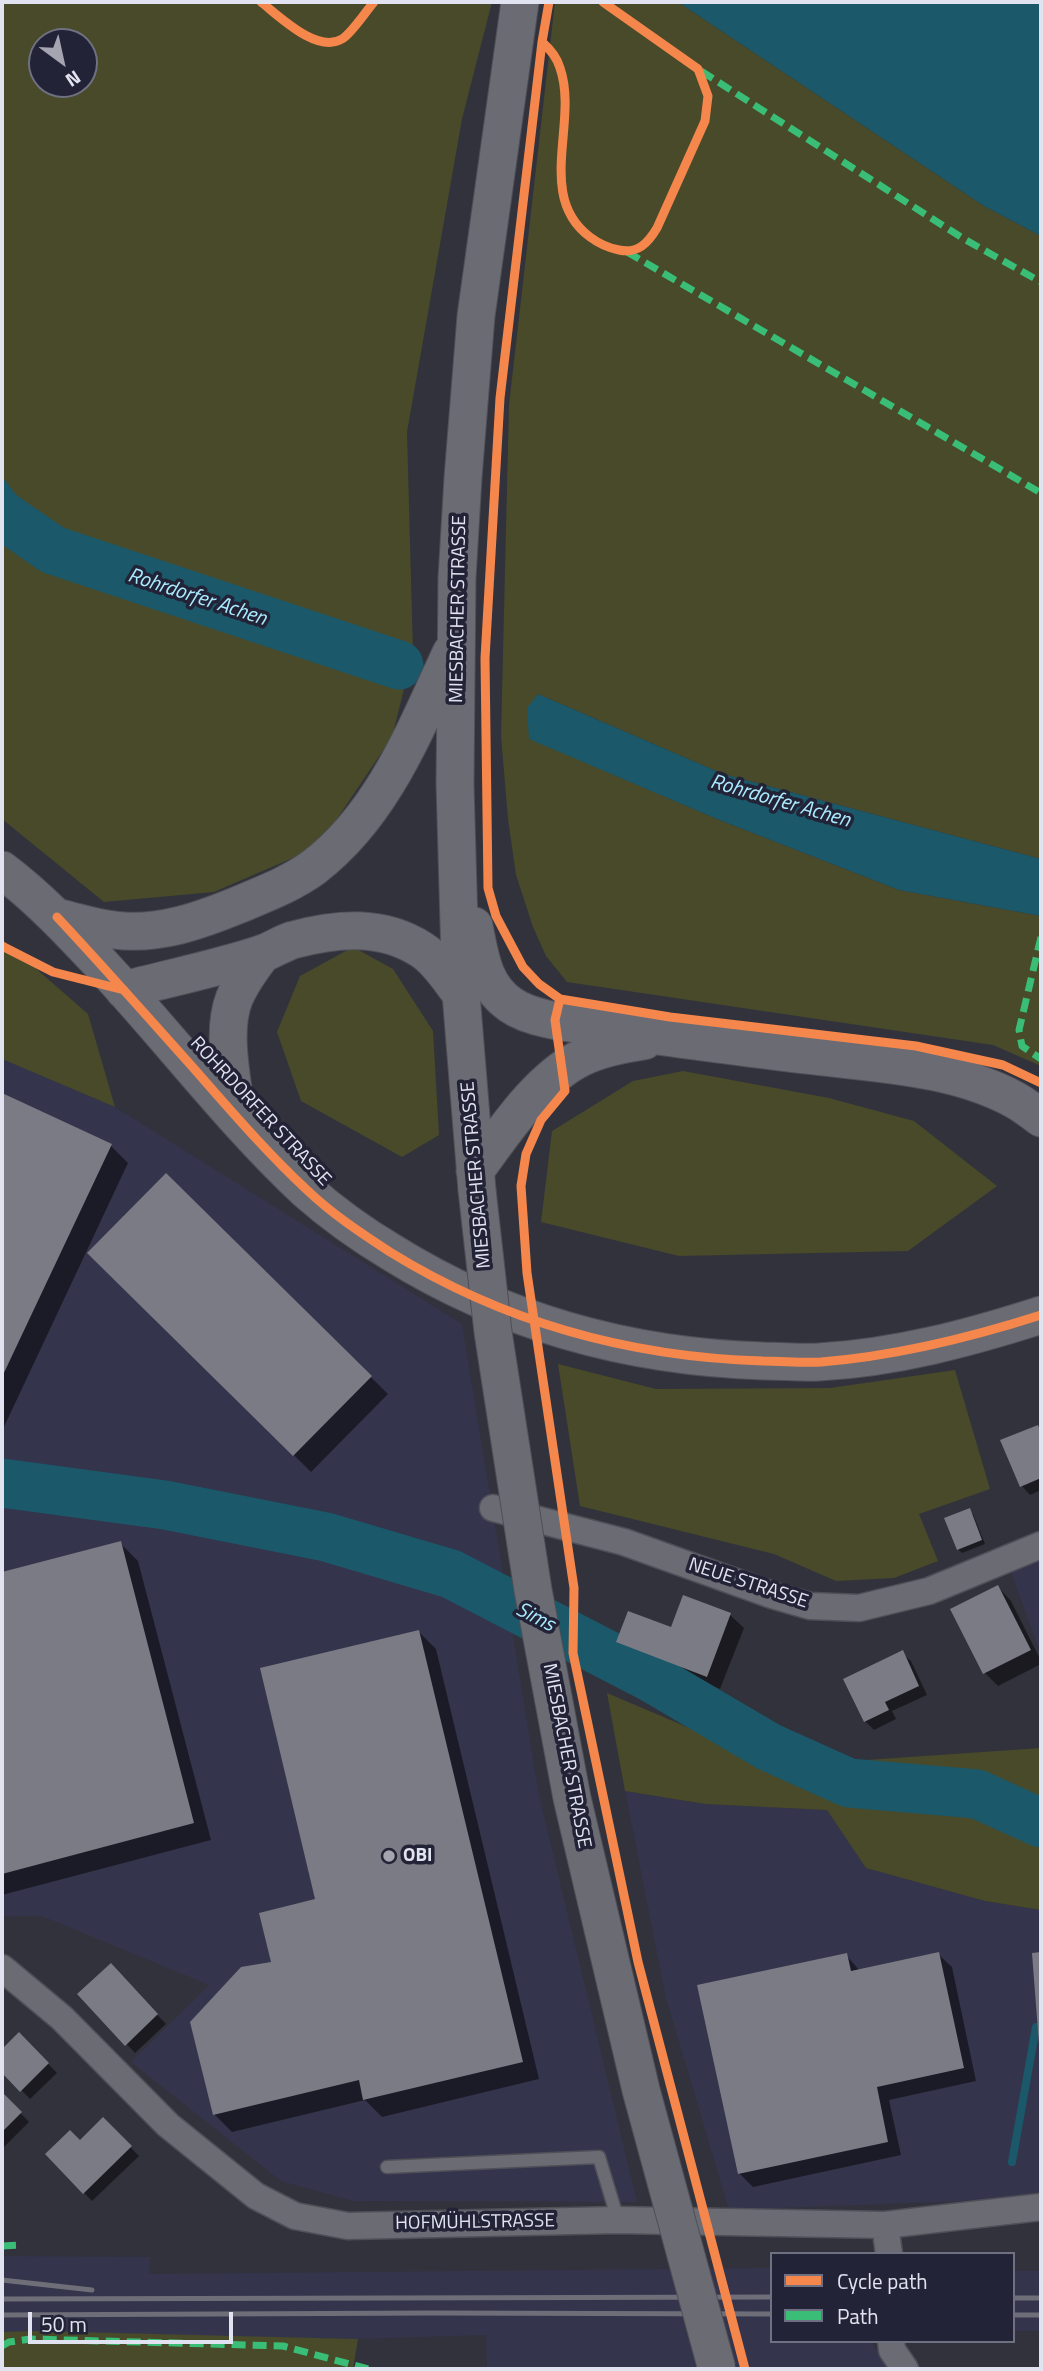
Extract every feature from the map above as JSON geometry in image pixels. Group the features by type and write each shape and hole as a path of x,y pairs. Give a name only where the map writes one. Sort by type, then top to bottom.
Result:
{"main road":[{"name":"MIESBACHER STRASSE","path":"520,2 476,316 463,478 456,643 455,784 461,994 476,1181 493,1332 529,1563 572,1798 641,2090 717,2369"},
{"path":"119,984 131,958 154,938 170,929 277,889 313,867 345,839 375,803 403,755 456,643"},
{"path":"455,784 470,823 472,916 481,964 492,988 511,1005 527,1013 555,1020 662,1037 915,1069 969,1081 1015,1100 1041,1118"},
{"name":"ROHRDORFER STRASSE","path":"2,870 57,917 237,1118 307,1191 351,1227 462,1293 527,1320 590,1339 661,1352 729,1360 818,1362 898,1353 985,1333 1041,1315"},
{"path":"57,917 115,931 170,929"},
{"path":"119,984 263,953 292,940 347,930 368,930 389,934 423,950 439,965 461,994"},
{"path":"237,1118 228,1027 234,1001 244,979 263,953"},
{"path":"476,1181 540,1089 572,1064 604,1049 662,1037"}],"street":[{"name":"NEUE STRASSE","path":"493,1508 624,1542 810,1606 859,1608 929,1591 1041,1545"},
{"name":"HOFMÜHLSTRASSE","path":"2,1968 62,2018 168,2125 256,2196 295,2216 348,2226 618,2220 886,2225 1041,2207"},
{"path":"886,2225 889,2252"},
{"path":"891,2343 899,2368"}],"lane":[{"path":"387,2167 599,2157 618,2220"}],"shaded area":[{"path":"2,1059 115,1107 462,1324 539,1795 637,2202 353,2201 281,2181 131,2062 209,1985 42,1916 2,1916"},
{"path":"1041,1556 1041,1655 1010,1569"},
{"path":"625,1791 705,1804 827,1810 866,1868 985,1901 1041,1910 1041,2198 729,2210 666,1998"},
{"path":"2,2256 150,2257 149,2274 770,2268 770,2343 872,2343 892,2369 487,2369 486,2335 358,2339 2,2332"},
{"path":"1015,2271 1041,2271 1041,2331 1015,2331"}],"green space":[{"path":"2,2 492,2 462,119 407,432 413,653 392,737 318,847 214,892 104,902 2,819"},
{"path":"555,2 678,2 984,206 1041,236 1041,859 723,774 538,694 529,738 717,819 899,890 1041,916 1041,1066 993,1045 567,982 546,956 533,927 516,875 501,736 509,405"},
{"path":"2,939 88,1014 115,1107 2,1059"},
{"path":"353,947 393,969 433,1031 439,1135 402,1157 301,1101 277,1032 300,976"},
{"path":"683,1071 829,1098 914,1121 997,1186 908,1251 679,1256 541,1222 552,1131 633,1081"},
{"path":"558,1364 656,1389 830,1388 955,1370 990,1489 919,1514 938,1561 894,1578 836,1581 774,1554 580,1506"},
{"path":"607,1693 779,1766 1041,1748 1041,1910 985,1901 866,1868 827,1810 705,1804 625,1791"},
{"path":"2,2332 358,2339 353,2369 2,2369"}],"water":[{"path":"678,2 1041,2 1041,236 984,206"},
{"path":"538,694 723,774 1041,859 1041,916 899,890 717,819 529,739 527,708"}],"building":[{"path":"2,1093 112,1144 2,1377"},
{"path":"166,1173 372,1376 293,1456 87,1253"},
{"path":"1038,1425 1041,1433 1041,1478 1020,1487 1000,1440"},
{"path":"970,1508 982,1540 957,1550 944,1518"},
{"path":"121,1541 194,1823 2,1874 2,1572"},
{"path":"998,1585 1031,1650 983,1674 950,1609"},
{"path":"683,1595 731,1613 707,1677 616,1642 628,1611 671,1627"},
{"name":"OBI","path":"419,1630 523,2062 363,2100 359,2080 213,2115 190,2022 241,1967 271,1962 259,1913 315,1899 260,1668"},
{"path":"903,1650 919,1686 885,1702 889,1710 864,1722 843,1679"},
{"path":"939,1952 964,2068 877,2087 888,2142 738,2174 697,1985 847,1953 851,1971"},
{"path":"1041,1952 1041,2044 1039,2044 1032,1953"},
{"path":"111,1963 158,2014 125,2046 77,1994"},
{"path":"19,2032 49,2063 20,2092 2,2073 2,2049"},
{"path":"2,2092 22,2112 2,2132"},
{"path":"103,2117 132,2146 83,2194 45,2154 70,2130 80,2140"}],"waterway":[{"path":"2,483 53,550"},
{"name":"Rohrdorfer Achen","path":"2,515 53,550 399,665"},
{"name":"Sims","path":"2,1483 165,1505 326,1537 451,1574 650,1677 769,1747 849,1783 977,1794 1041,1823"},
{"path":"1012,2162 1036,2027"}],"railway":[{"path":"2,2280 92,2290"},
{"path":"2,2299 770,2297"},
{"path":"1015,2298 1041,2298"},
{"path":"2,2315 770,2314"},
{"path":"1015,2315 1041,2315"}],"marked path":[{"path":"701,71 964,239 1041,282"},
{"path":"627,252 1041,493"},
{"path":"1041,937 1019,1030 1022,1046 1041,1059"},
{"path":"2,2246 23,2245"},
{"path":"2,2346 9,2342 30,2339 283,2346 368,2369"}],"cycle path":[{"path":"261,2 288,24 321,42 332,42 346,36 374,2"},
{"path":"549,2 500,398 485,658 488,888 496,916 523,967 539,984 560,999 670,1017 916,1046 1003,1065 1041,1083"},
{"path":"542,42 557,60 564,89 561,180 565,201 574,220 590,237 615,249 637,249 646,243 657,228 705,121 708,96 698,69 603,2"},
{"path":"57,917 261,1144 317,1199 390,1252 434,1277 523,1317 569,1332 664,1352 713,1358 821,1362 905,1351 1041,1315"},
{"path":"2,946 53,972 124,990"},
{"path":"560,999 555,1020 565,1091 541,1120 526,1154 521,1186 527,1273 574,1588 573,1653 638,1962 745,2369"}],"place":[{"name":"OBI","path":"389,1856"}]}
